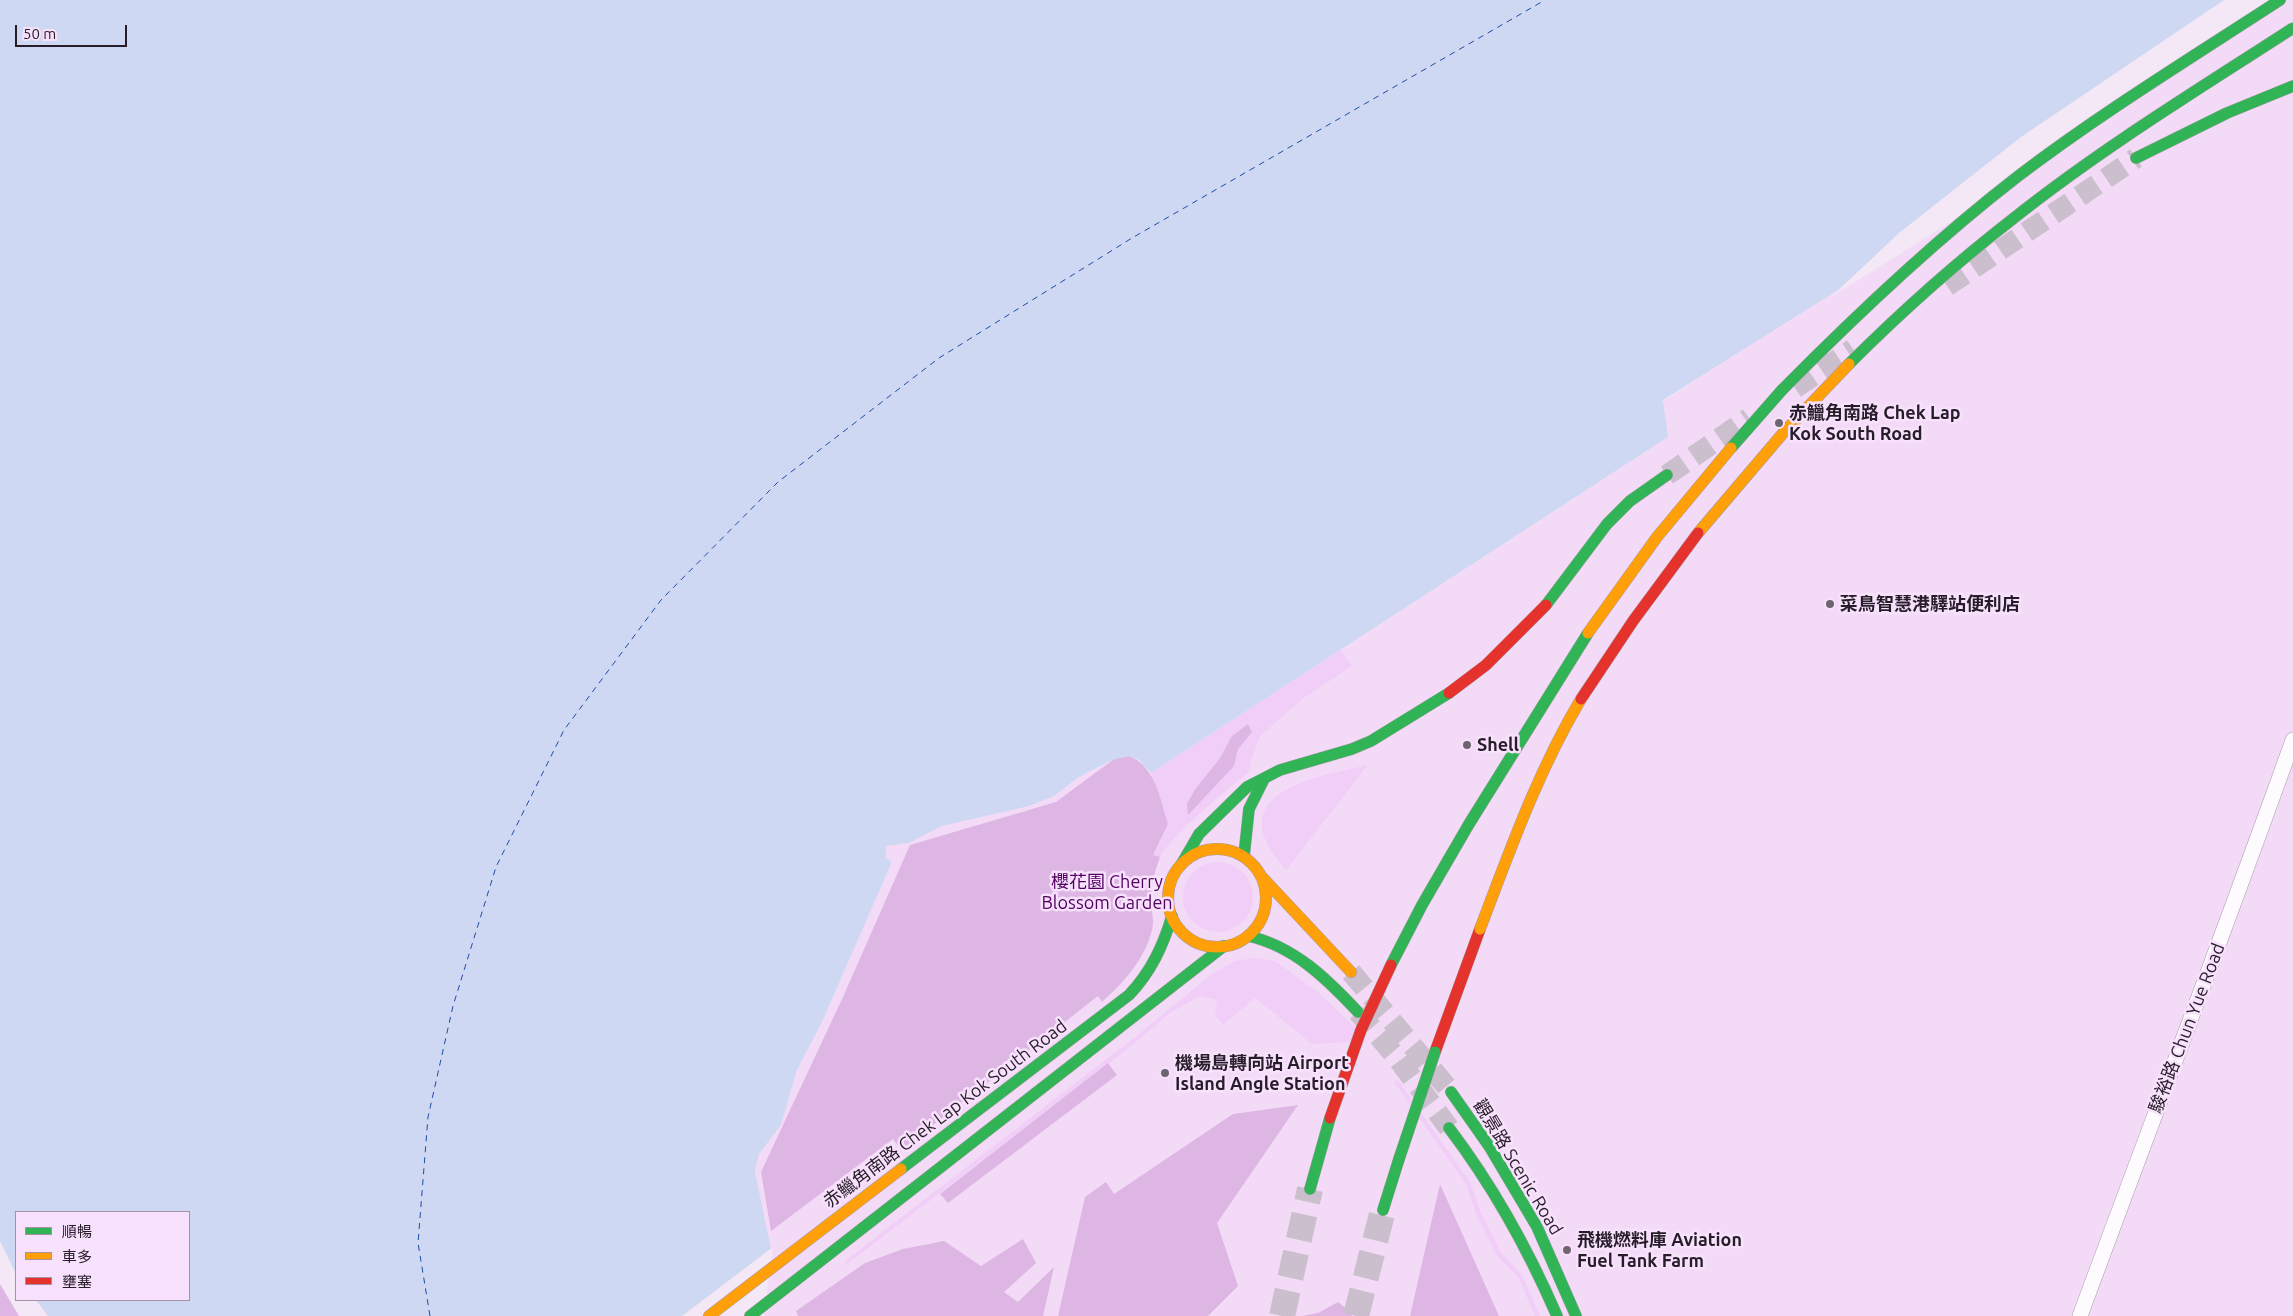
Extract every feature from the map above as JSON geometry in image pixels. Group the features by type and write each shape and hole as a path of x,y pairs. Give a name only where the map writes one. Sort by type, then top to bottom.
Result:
{"main road":[{"path":"1310,1189 1335,1102 1356,1043 1380,986 1421,904 1556,680 1606,606 1678,510 1726,451 1782,390 1846,325 1983,204 2091,124 2280,0"},
{"path":"1383,1210 1438,1043 1509,850 1535,787 1566,726 1605,660 1688,545 1766,452 1822,392 1911,305 1975,249 2053,188 2138,129 2293,28"},
{"path":"2136,158 2227,113 2293,86"},
{"path":"1224,946 1208,946 1193,940 1180,930 1169,907 1169,889 1172,880 1199,834 1247,787 1265,776 1352,749 1371,741 1444,697 1486,665 1530,622 1607,524 1630,501 1667,475"},
{"path":"1244,856 1248,809 1265,776"},
{"path":"1181,865 1188,858 1207,850 1232,851 1244,856 1252,862 1262,877 1352,972"},
{"path":"750,1316 1224,946 1248,936 1257,926 1266,904 1265,886 1262,877"},
{"name":"赤鱲角南路 Chek Lap Kok South Road","path":"709,1316 1130,995 1143,982 1156,961 1165,943 1172,916"},
{"path":"1248,936 1260,937 1282,946 1333,986 1358,1012"},
{"name":"觀景路 Scenic Road","path":"1451,1092 1489,1146 1537,1227 1576,1316"},
{"name":"觀景路 Scenic Road","path":"1449,1128 1471,1156 1521,1239 1557,1316"}],"street":[{"name":"駿裕路 Chun Yue Road","path":"2080,1316 2194,1006 2244,878 2293,740"}],"shaded area":[{"path":"2282,0 2293,0 2293,1316 761,1316 755,1172 759,1154 781,1125 797,1070 821,1024 892,862 886,858 885,846 909,843 942,826 1054,796 1079,777 1114,759 1151,773 1668,437 1663,401"},
{"path":"1341,650 1352,666 1305,697 1260,736 1249,772 1186,827 1165,850 1157,865 1152,885 1153,924 1151,935 1140,959 1119,986 1153,856 1168,824 1151,773"},
{"path":"1368,765 1286,870 1272,853 1266,841 1262,822 1267,807 1278,795 1295,785 1314,778"},
{"path":"1218,862 1231,865 1243,872 1250,884 1253,897 1250,910 1243,922 1231,929 1218,932 1205,929 1193,922 1186,910 1183,897 1186,884 1193,872 1205,865"},
{"path":"1254,958 1275,961 1319,993 1364,1036 1349,1042 1312,1044 1255,998 1223,1025 1215,1015 1217,1000 1200,996 1170,1013 1130,1047 847,1264 845,1261 1135,1037 1212,974 1235,961"},
{"path":"1397,1079 1470,1182 1481,1213 1501,1252 1522,1275 1540,1316 1535,1316 1519,1278 1496,1255 1476,1214 1466,1184 1394,1082"}],"green space":[{"path":"1248,724 1252,732 1238,749 1234,766 1188,815 1187,804 1194,791 1220,758 1232,736"},
{"name":"櫻花園 Cherry Blossom Garden","path":"1129,756 1138,760 1151,775 1168,824 1153,855 1160,857 1152,888 1152,929 1149,940 1133,969 1102,1002 1098,996 901,1150 893,1139 771,1231 761,1172 843,997 910,845 1056,802 1114,759"},
{"path":"1108,1063 1117,1075 948,1203 940,1194"},
{"path":"1298,1105 1217,1223 1238,1286 1208,1316 1058,1316 1085,1197 1106,1182 1114,1194 1233,1114"},
{"path":"1440,1184 1499,1316 1410,1316"},
{"path":"1023,1239 1036,1263 1004,1292 1018,1302 1054,1267 1043,1316 798,1316 796,1311 865,1263 903,1249 944,1241 981,1266"},
{"path":"0,1284 19,1316 0,1316"},
{"path":"1338,1302 1352,1316 1302,1316 1318,1313"}],"water":[{"path":"0,0 2282,0 2024,173 1663,400 1668,437 1151,773 1139,760 1129,756 1114,759 1079,777 1054,796 1029,806 942,826 909,843 886,846 886,858 892,862 821,1024 797,1070 781,1125 759,1154 755,1172 771,1249 761,1316 48,1316 37,1301 190,1301 190,1211 15,1211 15,1272 0,1241"}],"pier":[{"path":"2224,0 2285,0 2026,175 1831,297 1899,233 2021,137"},
{"path":"773,1247 764,1316 682,1316"}],"ferry route":[{"path":"430,1316 418,1243 428,1117 453,1006 496,867 564,730 661,600 778,482 939,358 1132,238 1545,0"}],"tunnel":[{"path":"1947,286 2136,158"},
{"path":"1795,388 1853,349"},
{"path":"1667,475 1749,418"},
{"path":"1351,972 1451,1092"},
{"path":"1358,1012 1398,1059 1449,1128"},
{"path":"1282,1316 1310,1189"},
{"path":"1356,1316 1383,1210"}],"traffic: fast":[{"path":"1782,390 1896,280 1955,227 2017,177 2114,108 2280,0"},
{"path":"1849,364 1950,270 2047,192 2151,120 2293,28"},
{"path":"2136,158 2227,113 2293,86"},
{"path":"1731,448 1782,390"},
{"path":"1546,605 1607,524 1630,501 1667,475"},
{"path":"1391,965 1422,905 1469,824 1588,633"},
{"path":"1181,865 1199,834 1247,787 1280,770 1352,749 1371,741 1449,693"},
{"path":"1244,856 1249,809 1264,779"},
{"path":"901,1169 1129,995 1150,968 1165,938 1172,916"},
{"path":"1248,936 1280,947 1309,965 1358,1012"},
{"path":"750,1316 1224,946"},
{"path":"1399,1159 1435,1052"},
{"path":"1451,1092 1489,1146 1537,1227 1576,1316"},
{"path":"1310,1189 1330,1118"},
{"path":"1449,1128 1480,1172 1509,1219 1557,1316"},
{"path":"1383,1210 1399,1159"}],"traffic: slow":[{"path":"1698,533 1784,432 1849,364"},
{"path":"1588,633 1657,537 1731,448"},
{"path":"1480,929 1538,783 1551,754 1581,699"},
{"path":"1217,849 1227,850 1244,857 1258,871 1265,888 1266,898 1265,908 1258,925 1244,939 1227,946 1217,947 1207,946 1190,939 1176,925 1169,908 1168,898 1169,888 1176,871 1190,857 1207,850 1217,849"},
{"path":"1262,877 1351,972"},
{"path":"709,1316 901,1169"}],"traffic: jam":[{"path":"1581,699 1633,621 1698,533"},
{"path":"1449,693 1486,665 1546,605"},
{"path":"1435,1052 1480,929"},
{"path":"1330,1118 1361,1030 1391,965"}],"place":[{"name":"赤鱲角南路 Chek Lap Kok South Road","path":"1779,423"},
{"name":"菜鳥智慧港驛站便利店","path":"1830,604"},
{"name":"Shell","path":"1467,745"},
{"name":"機場島轉向站 Airport Island Angle Station","path":"1165,1073"},
{"name":"飛機燃料庫 Aviation Fuel Tank Farm","path":"1567,1250"}]}
